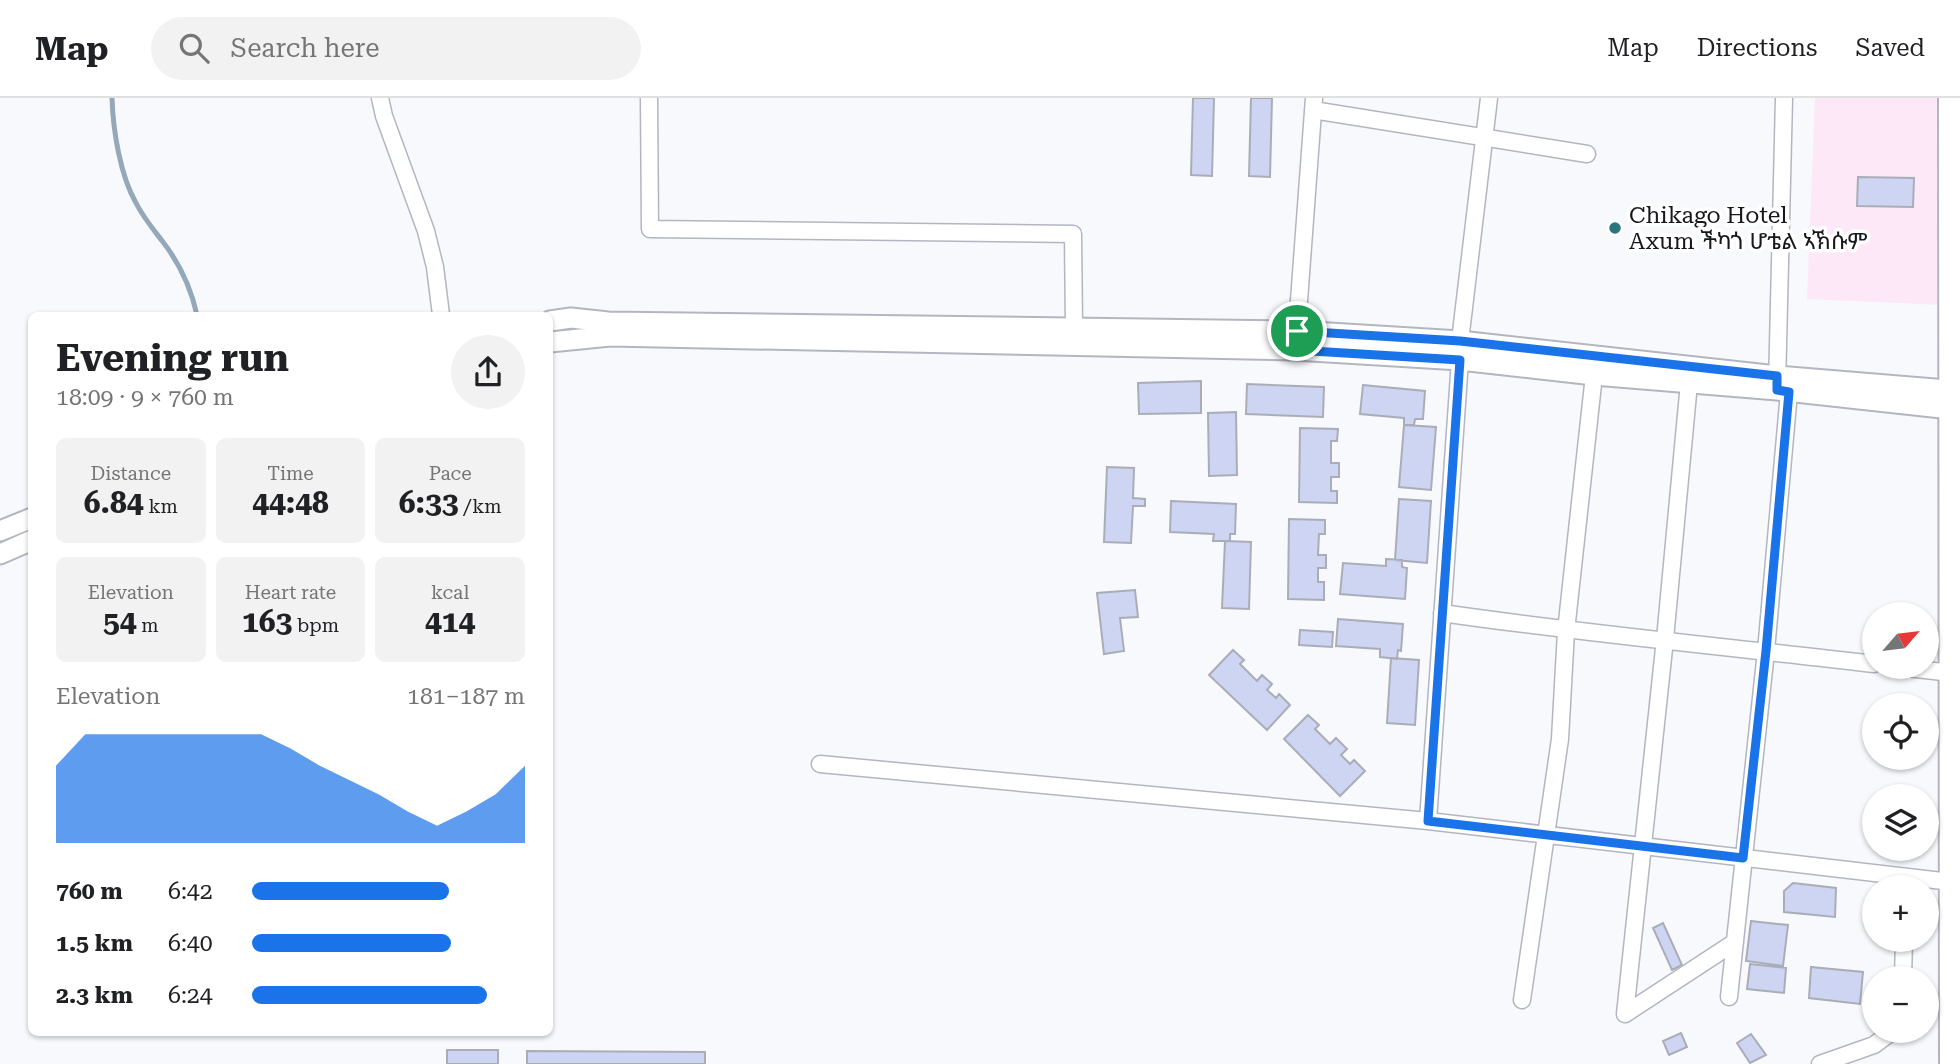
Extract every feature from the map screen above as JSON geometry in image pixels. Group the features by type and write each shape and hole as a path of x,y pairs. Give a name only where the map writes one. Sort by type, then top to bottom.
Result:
{"highway":[{"path":"1952,98 1956,409 1952,673 1957,875 1953,1064"}],"street":[{"path":"380,98 384,116 426,231 435,267 441,312"},
{"path":"649,98 650,229 1073,234 1074,327"},
{"path":"1428,821 1460,351 1489,98"},
{"path":"1729,997 1766,651 1781,386 1783,98"},
{"path":"1296,340 1313,104 1485,138 1587,154"},
{"path":"553,321 571,318 608,322 1074,327 1296,340 1460,351 1781,386 1956,409"},
{"path":"553,342 610,337 1296,340"},
{"path":"1460,351 1594,375 1689,383 1781,386"},
{"path":"1522,1000 1560,738 1566,631 1594,375"},
{"path":"1689,383 1625,1014 1735,942"},
{"path":"0,531 28,519"},
{"path":"0,554 28,542"},
{"path":"1443,613 1566,631 1665,639 1862,663"},
{"path":"1939,672 1952,673"},
{"path":"820,764 1428,821 1743,858 1862,876"},
{"path":"1939,877 1957,875"},
{"path":"1820,1064 1877,1043"}],"shaded area":[{"path":"1815,98 1938,98 1942,305 1807,299"}],"building":[{"path":"1193,98 1214,98 1212,176 1191,175"},
{"path":"1251,98 1272,98 1270,177 1249,176"},
{"path":"1858,177 1914,178 1913,207 1857,206"},
{"path":"1201,381 1201,413 1139,414 1138,383"},
{"path":"1247,384 1324,387 1323,417 1246,414"},
{"path":"1363,385 1425,391 1423,419 1415,419 1414,425 1404,425 1404,418 1360,414"},
{"path":"1236,412 1237,475 1209,476 1208,413"},
{"path":"1404,425 1436,427 1431,490 1399,487"},
{"path":"1300,428 1338,429 1337,441 1331,441 1331,463 1339,463 1339,477 1331,477 1331,491 1337,491 1337,503 1299,502"},
{"path":"1107,467 1134,468 1133,498 1145,499 1145,506 1133,506 1131,543 1104,542"},
{"path":"1399,499 1431,501 1427,563 1395,560"},
{"path":"1171,501 1236,504 1235,534 1230,534 1230,541 1213,541 1214,534 1170,532"},
{"path":"1289,519 1325,520 1325,534 1319,534 1318,555 1326,555 1326,568 1318,568 1318,582 1324,582 1324,600 1288,599"},
{"path":"1225,541 1251,542 1249,609 1222,608"},
{"path":"1386,559 1402,560 1402,567 1407,568 1405,599 1340,594 1343,563 1386,566"},
{"path":"1135,590 1138,617 1120,618 1124,651 1104,654 1097,593"},
{"path":"1338,619 1403,624 1401,651 1398,650 1397,659 1380,657 1380,649 1336,646"},
{"path":"1300,630 1333,632 1332,647 1299,645"},
{"path":"1233,650 1244,660 1240,664 1257,681 1262,675 1272,684 1267,690 1276,698 1279,694 1290,705 1267,730 1209,675"},
{"path":"1391,658 1419,660 1415,725 1387,723"},
{"path":"1308,715 1319,725 1315,729 1330,744 1336,738 1347,749 1341,755 1350,764 1354,760 1365,771 1340,796 1284,739"},
{"path":"1793,883 1836,888 1835,917 1784,912 1784,891"},
{"path":"1751,921 1788,925 1783,966 1746,961"},
{"path":"1663,923 1682,965 1672,970 1653,928"},
{"path":"1750,964 1786,968 1784,993 1747,989"},
{"path":"1811,967 1862,972 1860,1004 1809,998"},
{"path":"1681,1033 1687,1047 1669,1055 1663,1041"},
{"path":"1751,1034 1766,1055 1750,1063 1737,1043"},
{"path":"447,1050 498,1050 498,1064 447,1064"},
{"path":"527,1051 705,1052 705,1064 527,1064"}],"waterway":[{"path":"112,98 118,152 130,192 180,268 196,312"}],"place":[{"name":"Chikago Hotel Axum ችካጎ ሆቴል ኣኽሱም","path":"1615,228"}],"route":[{"path":"1297,331 1460,341 1777,376 1777,390 1789,392 1766,651 1743,858 1428,821 1460,360 1295,350 1297,331"}]}
